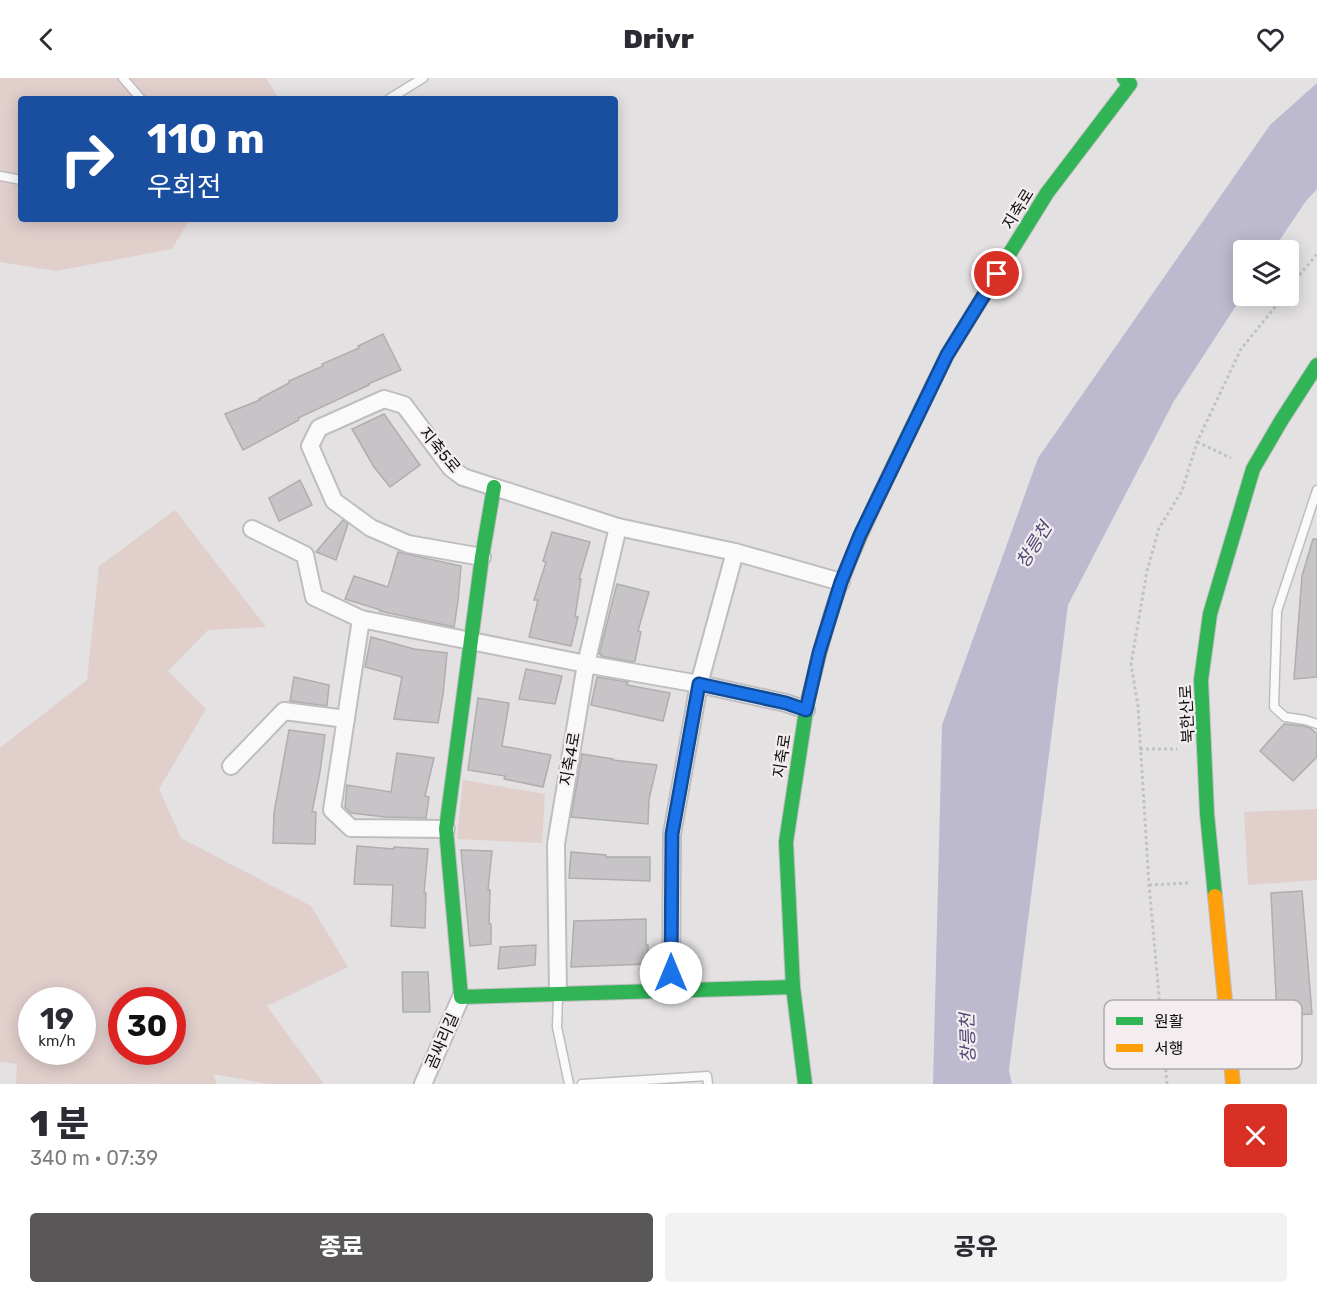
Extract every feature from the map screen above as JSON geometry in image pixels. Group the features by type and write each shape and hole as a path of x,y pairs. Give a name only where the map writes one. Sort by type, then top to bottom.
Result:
{"street":[{"name":"지축로","path":"805,1084 793,987 786,842 806,710 819,653 841,582 860,535 947,355 1047,193 1127,81"},
{"name":"북한산로","path":"1225,1000 1207,814 1201,680 1210,614 1253,469 1317,365"},
{"name":"지축5로","path":"482,557 408,544 371,528 334,501 310,446 319,428 384,399 404,405 451,468 463,477 618,527 735,552 841,582"},
{"path":"494,487 482,557 446,829 461,997 793,987"},
{"name":"지축4로","path":"558,994 556,844 586,664 618,527"},
{"path":"252,529 305,555 314,597 361,619 699,684 786,703 806,710"},
{"path":"671,991 672,834 699,684 735,552"},
{"path":"361,619 332,810 351,828 446,829"},
{"path":"231,766 284,711 346,719"},
{"name":"곰싸리길","path":"423,1084 461,997"},
{"name":"북한산로","path":"1232,1069 1233,1084"}],"lane":[{"path":"123,78 138,96"},
{"path":"394,96 423,78"},
{"path":"0,176 18,179"},
{"path":"1317,490 1276,611 1274,707 1286,717 1317,724"},
{"path":"558,994 557,1027 569,1084"},
{"path":"582,1084 642,1082 707,1076 708,1084"}],"path":[{"path":"1299,276 1317,254"},
{"path":"1159,1000 1149,885 1138,706 1131,664 1147,571 1159,528 1182,491 1197,442 1241,349 1276,306"},
{"path":"1197,442 1232,458"},
{"path":"1140,749 1177,749"},
{"path":"1149,885 1189,883"},
{"path":"1166,1069 1167,1084"}],"shaded area":[{"path":"0,78 266,78 277,96 18,96 18,222 188,222 172,249 56,271 0,262"},
{"path":"175,510 266,627 208,630 168,671 206,709 159,789 181,838 311,906 348,967 267,1006 324,1084 268,1084 213,1074 217,1084 16,1084 17,1064 0,1062 0,748 87,680 99,566"},
{"path":"463,780 545,794 542,843 457,839"},
{"path":"1317,809 1317,880 1248,885 1244,812"}],"water":[{"name":"창릉천","path":"1317,83 1317,189 1306,201 1280,240 1233,240 1233,306 1236,306 1174,401 1068,605 1009,1070 1012,1084 933,1084 942,725 1038,458 1270,125"}],"building":[{"path":"383,334 401,370 298,418 299,420 243,450 225,414 260,400 289,381"},
{"path":"384,414 420,465 390,487 374,467 352,429"},
{"path":"300,480 312,505 279,521 269,498"},
{"path":"343,520 348,524 336,560 316,552"},
{"path":"552,532 590,542 579,579 581,579 575,616 578,617 571,646 529,637 538,600 534,600 546,562 543,561"},
{"path":"1313,539 1317,539 1317,677 1294,679 1302,576"},
{"path":"398,552 461,566 454,627 380,611 345,599 354,576 388,587"},
{"path":"617,584 649,592 638,631 641,632 633,662 599,654"},
{"path":"371,637 414,649 447,653 438,723 394,719 402,677 365,667"},
{"path":"526,669 562,676 555,704 519,699"},
{"path":"294,677 329,685 327,706 290,701"},
{"path":"597,677 670,693 663,721 591,705"},
{"path":"478,698 509,703 502,746 551,755 543,787 504,779 505,776 468,770"},
{"path":"1284,724 1304,726 1317,734 1317,757 1293,781 1260,751"},
{"path":"289,730 325,735 312,812 316,812 315,844 273,843 274,813"},
{"path":"397,753 434,758 425,796 429,797 426,818 351,813 345,807 347,785 391,792"},
{"path":"582,754 657,765 649,799 648,824 571,817"},
{"path":"357,846 428,849 424,893 426,893 425,928 391,926 393,885 354,884"},
{"path":"461,850 492,851 488,890 490,890 491,944 470,946"},
{"path":"571,852 606,855 606,857 650,857 650,881 569,878"},
{"path":"1302,891 1312,1014 1302,1015 1302,1000 1276,1000 1271,893"},
{"path":"646,919 648,964 571,967 574,921"},
{"path":"536,945 535,965 498,969 500,947"},
{"path":"402,972 428,972 430,1012 403,1012"}],"traffic: fast":[{"path":"894,464 947,355 1047,193 1130,84 1124,78"},
{"path":"1215,896 1207,814 1201,680 1210,614 1253,469 1317,365"},
{"path":"494,487 482,557 446,829 461,997 793,987"},
{"path":"805,1084 793,987 786,842 807,704"}],"traffic: slow":[{"path":"807,704 827,627 842,581 860,536 894,464"},
{"path":"1215,896 1225,1000"},
{"path":"1232,1069 1233,1084"}],"route":[{"path":"671,973 672,834 699,684 786,703 806,710 819,653 841,582 860,535 947,355 997,274"}]}
